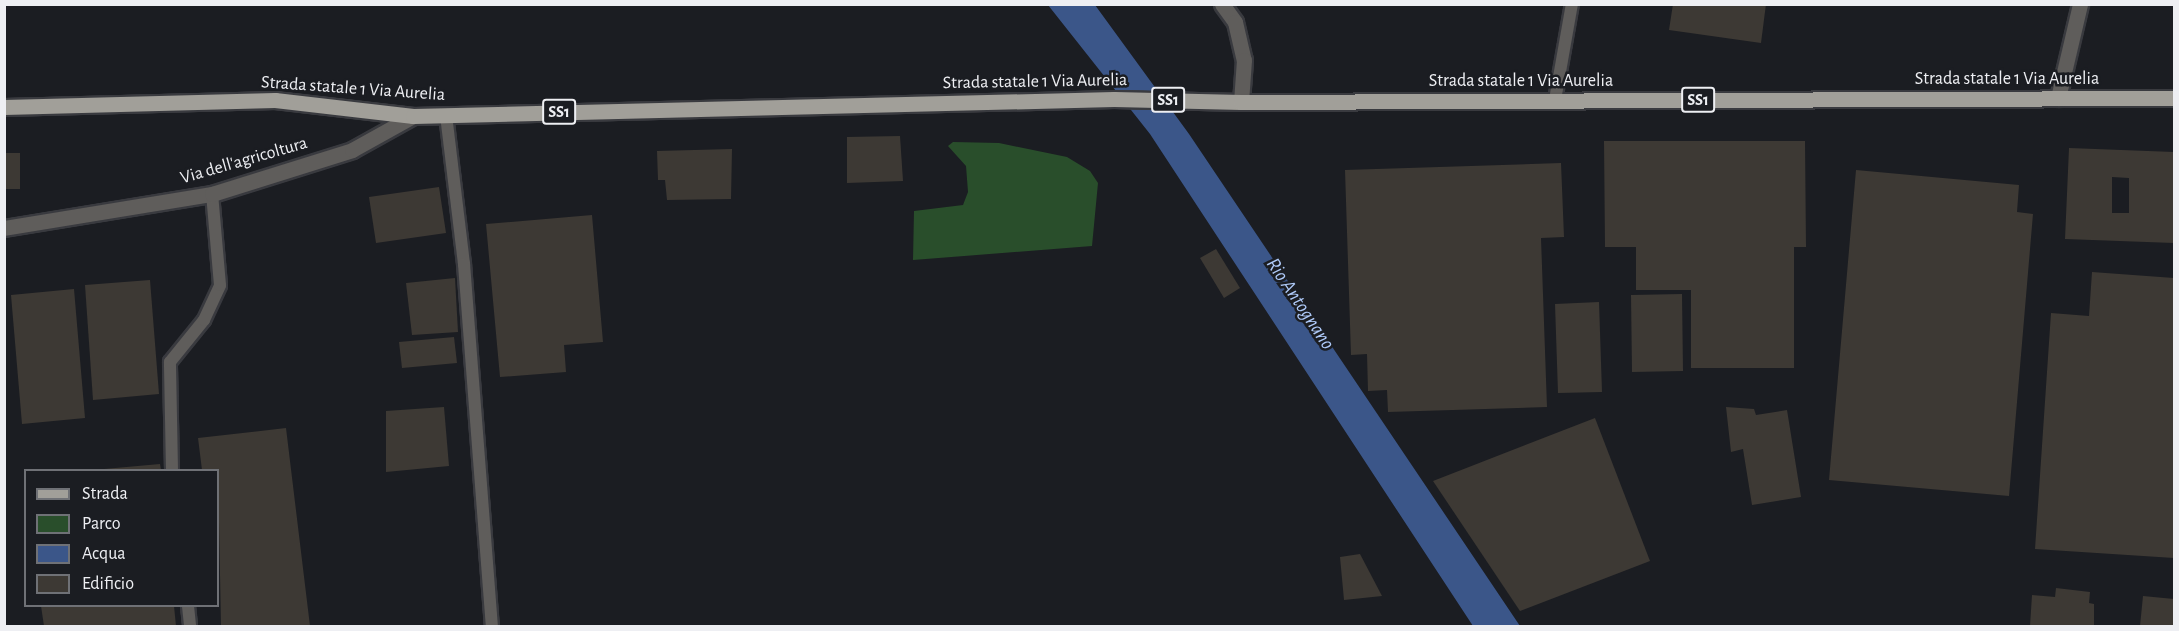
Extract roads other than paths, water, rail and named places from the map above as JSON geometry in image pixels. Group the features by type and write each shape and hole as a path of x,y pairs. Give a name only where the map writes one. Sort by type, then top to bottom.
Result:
{"main road":[{"name":"Strada statale 1 Via Aurelia","path":"4,107 275,100 413,116 1114,99 1241,102 2175,98"}],"street":[{"path":"1222,4 1235,22 1244,60 1241,102"},
{"path":"2058,98 2080,4"},
{"name":"Via dell'agricoltura","path":"4,228 212,194 352,150 413,116"}],"lane":[{"path":"1555,100 1572,4"},
{"path":"446,115 464,264 492,627"},
{"path":"172,469 170,362 204,320 220,285 212,194"},
{"path":"188,607 190,627"}],"water":[{"name":"Rio Antognano","path":"1048,5 1095,5 1189,134 1520,626 1473,626 1150,134"}]}
